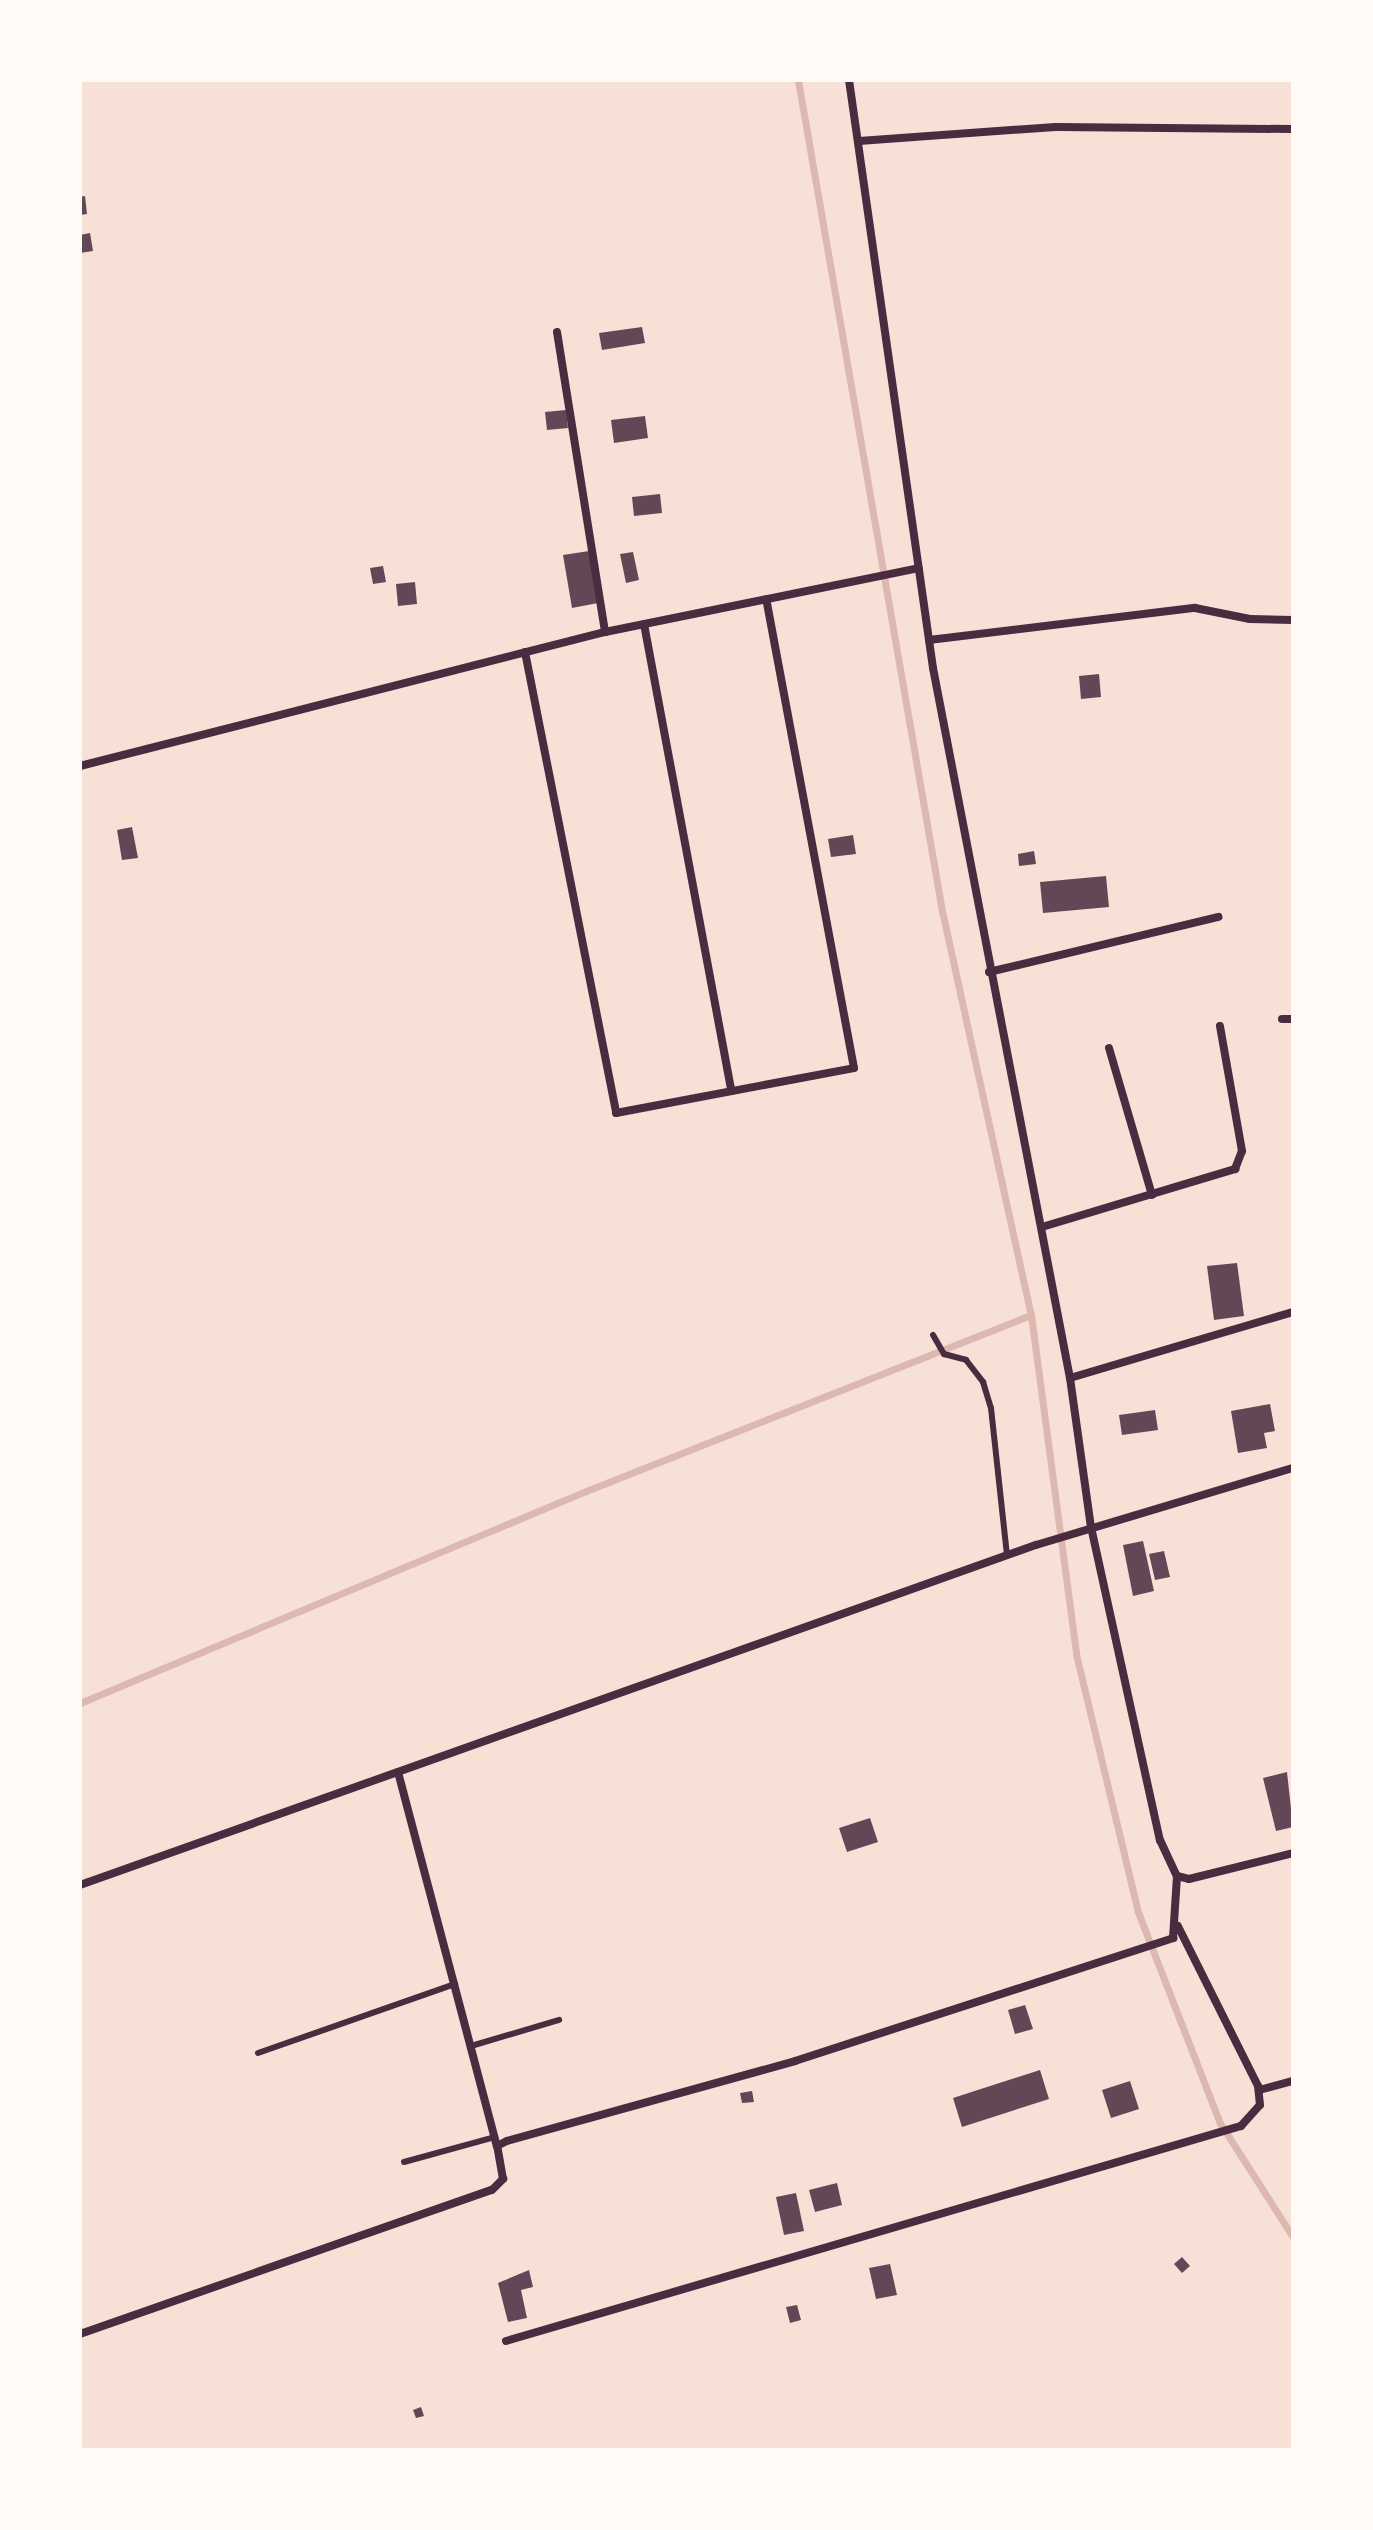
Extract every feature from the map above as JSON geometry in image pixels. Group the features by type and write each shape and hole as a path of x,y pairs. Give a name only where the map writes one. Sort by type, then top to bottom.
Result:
{"street":[{"path":"496,2141 795,2061 1137,1952 1173,1938 1177,1925 1177,1876 1160,1840 1091,1527 1070,1378 989,972 929,640 849,80"},
{"path":"859,141 1056,127 1293,129"},
{"path":"557,332 605,632"},
{"path":"80,766 605,632 919,568"},
{"path":"525,652 616,1113 854,1068 766,599"},
{"path":"929,640 1183,608 1250,619 1293,620"},
{"path":"644,624 731,1091"},
{"path":"989,972 1218,917"},
{"path":"1282,1019 1293,1019"},
{"path":"1042,1227 1228,1173 1239,1164 1242,1151 1220,1026"},
{"path":"1109,1048 1152,1195"},
{"path":"1070,1378 1293,1312"},
{"path":"80,1885 1036,1545 1293,1468"},
{"path":"80,2334 492,2190 503,2179 496,2141 398,1772"},
{"path":"1177,1876 1199,1880 1293,1853"},
{"path":"506,2341 1217,2137 1232,2130 1255,2115 1259,2090 1177,1925"},
{"path":"1259,2090 1293,2081"}],"lane":[{"path":"933,1335 944,1354 966,1360 974,1368 991,1408 1007,1555"},
{"path":"258,2053 455,1984"},
{"path":"471,2046 559,2020"},
{"path":"404,2162 496,2141"}],"building":[{"path":"85,196 87,214 80,215 80,197"},
{"path":"90,233 93,251 80,253 80,235"},
{"path":"642,327 645,343 602,350 599,333"},
{"path":"566,410 568,428 547,430 545,412"},
{"path":"645,416 648,438 614,443 611,420"},
{"path":"660,494 662,513 634,516 632,497"},
{"path":"589,551 598,603 572,608 563,555"},
{"path":"633,552 639,580 626,583 620,554"},
{"path":"383,566 386,582 373,584 370,568"},
{"path":"415,582 417,604 398,606 396,584"},
{"path":"1099,674 1101,697 1081,699 1079,676"},
{"path":"132,827 138,858 122,860 117,830"},
{"path":"853,835 856,854 831,857 828,839"},
{"path":"1034,851 1036,864 1019,866 1018,854"},
{"path":"1106,876 1109,907 1043,913 1040,882"},
{"path":"1237,1263 1244,1316 1214,1320 1207,1266"},
{"path":"1270,1404 1275,1431 1264,1433 1267,1448 1238,1453 1231,1411"},
{"path":"1155,1410 1158,1430 1122,1435 1119,1415"},
{"path":"1143,1541 1154,1591 1133,1596 1123,1545"},
{"path":"1164,1551 1170,1577 1155,1580 1149,1554"},
{"path":"1287,1772 1293,1827 1276,1831 1263,1778"},
{"path":"870,1818 878,1842 847,1852 839,1828"},
{"path":"1025,2005 1033,2029 1015,2034 1008,2010"},
{"path":"1040,2070 1049,2099 962,2127 953,2098"},
{"path":"1130,2081 1139,2109 1111,2118 1102,2090"},
{"path":"752,2091 754,2102 742,2103 740,2093"},
{"path":"837,2183 842,2205 815,2212 809,2190"},
{"path":"796,2193 804,2231 784,2235 776,2197"},
{"path":"1182,2257 1190,2266 1182,2273 1174,2264"},
{"path":"890,2264 897,2295 876,2299 869,2268"},
{"path":"529,2270 533,2287 521,2290 527,2318 508,2322 498,2283"},
{"path":"797,2305 801,2320 790,2323 786,2307"},
{"path":"421,2407 424,2416 416,2418 413,2410"}],"waterway":[{"path":"798,80 942,911 1031,1315 1076,1654 1138,1912 1220,2123 1293,2237"},
{"path":"80,1703 586,1491 1031,1315"}]}
